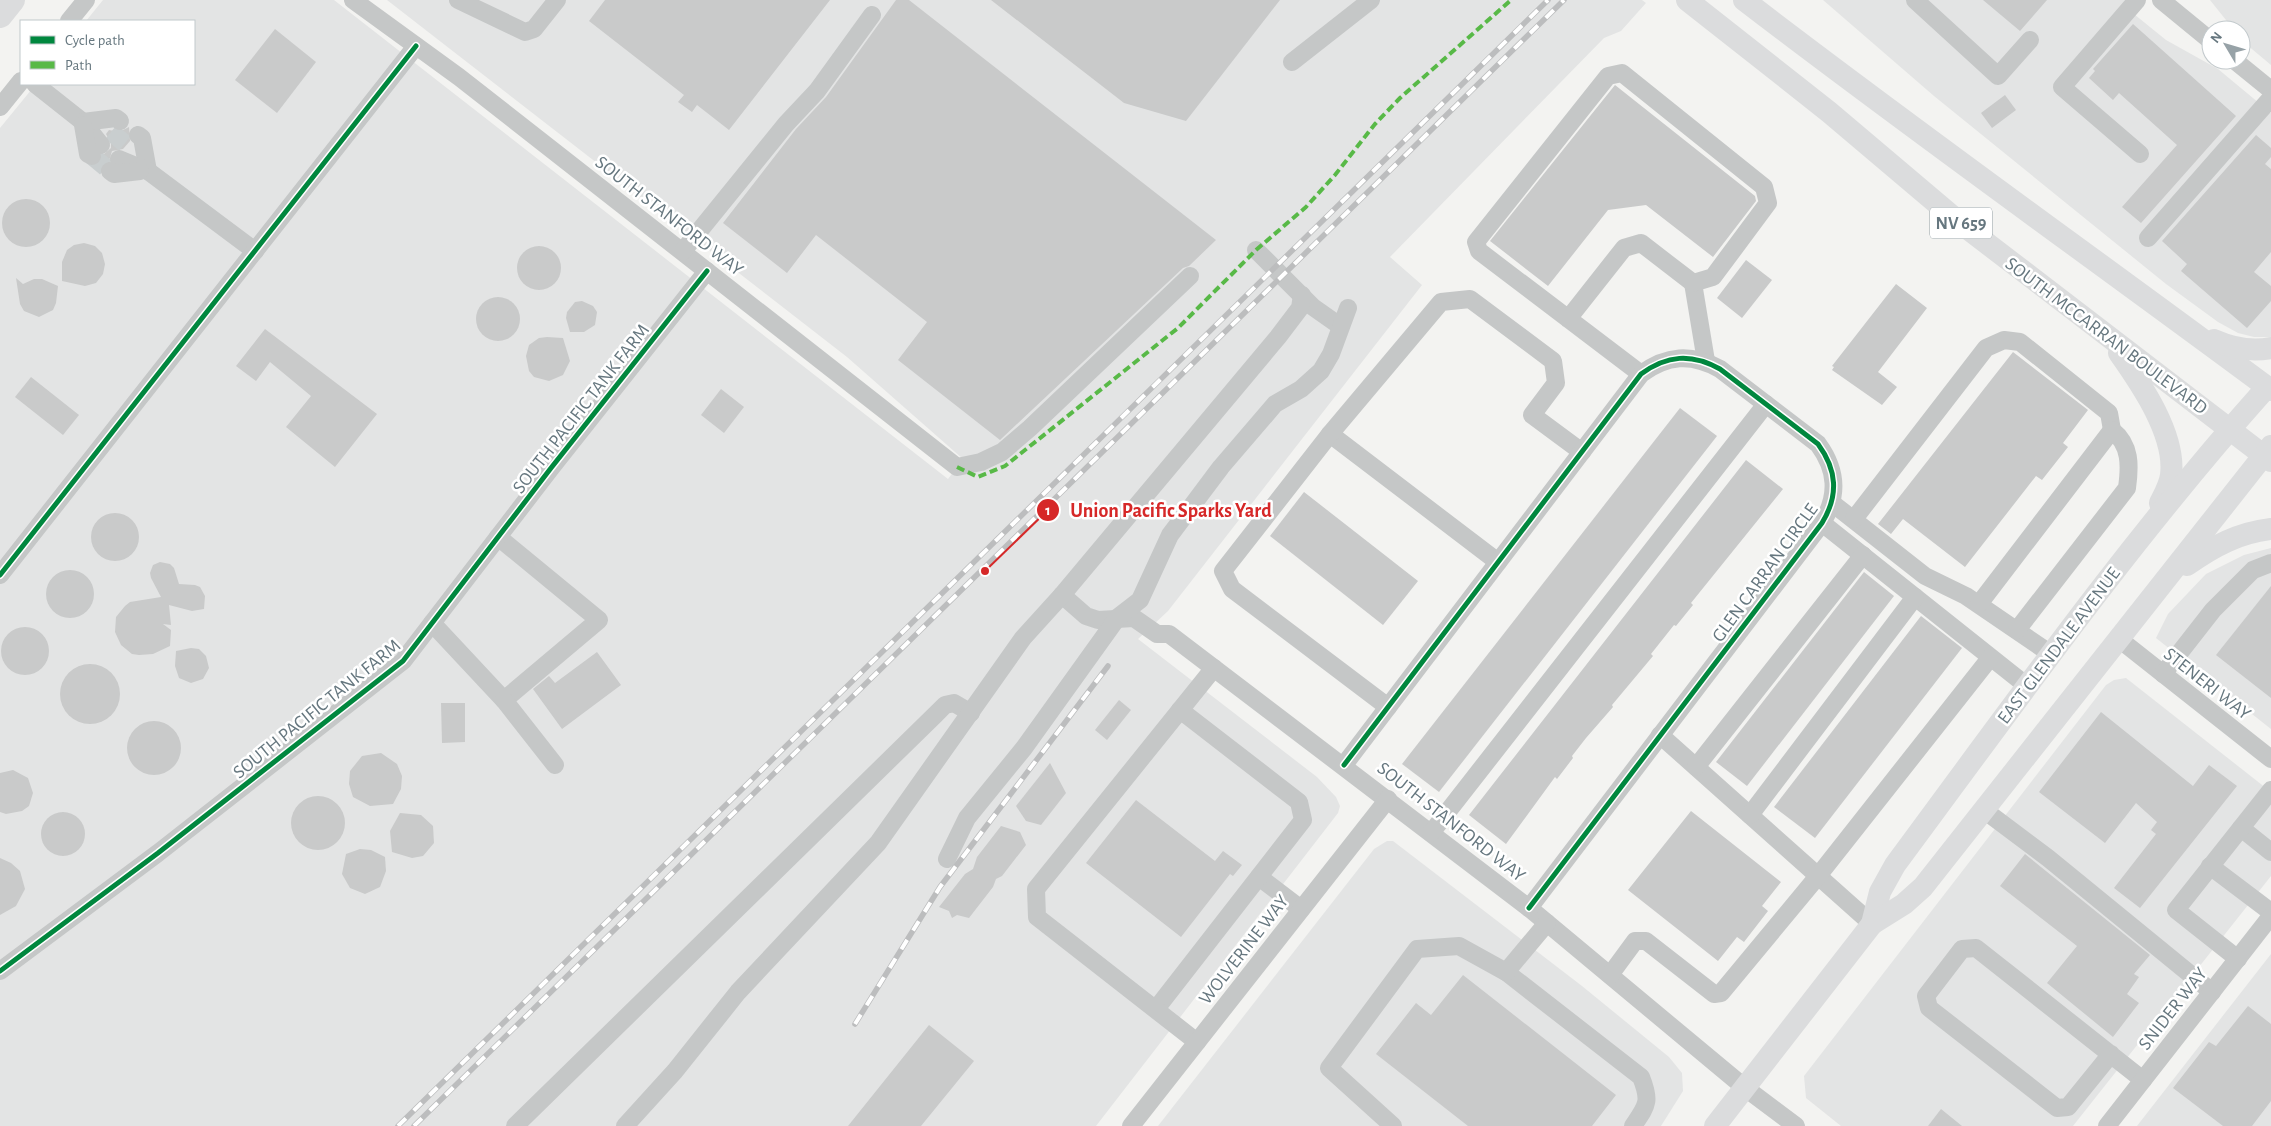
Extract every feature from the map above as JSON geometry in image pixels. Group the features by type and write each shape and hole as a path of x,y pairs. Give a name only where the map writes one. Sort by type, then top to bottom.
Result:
{"highway":[{"path":"0,15 12,0"}],"main road":[{"name":"NV 659","path":"1744,0 1916,130 2270,387"},
{"name":"SOUTH MCCARRAN BOULEVARD","path":"1692,4 1828,112 1959,222 2230,429 2269,454"},
{"path":"2180,322 2217,341 2236,348 2256,351 2271,348"},
{"path":"2103,332 2137,378 2149,400 2160,423 2171,458 2171,477 2161,502 2132,548"},
{"name":"EAST GLENDALE AVENUE","path":"1872,924 1880,892 1895,865 2027,686 2132,548 2230,429 2270,387"},
{"name":"EAST GLENDALE AVENUE","path":"1715,1126 1872,924 1904,904 1923,887 2167,578 2269,454"},
{"path":"2167,578 2209,549 2229,539 2252,531 2271,529"}],"street":[{"path":"70,20 86,0"},
{"name":"SOUTH STANFORD WAY","path":"354,0 459,77 958,467 981,462 1002,452 1190,276"},
{"path":"458,0 525,32 534,29 557,0"},
{"path":"1292,62 1371,0"},
{"path":"1915,0 1998,76 2030,40"},
{"path":"2137,0 2062,87 2140,154"},
{"path":"2161,0 2201,33"},
{"path":"683,251 786,124 817,92 872,15"},
{"path":"0,575 416,46"},
{"path":"2246,70 2271,90"},
{"path":"1641,374 1479,251 1476,242 1608,76 1622,73 1764,187 1768,203 1713,277 1693,283"},
{"path":"0,107 20,82"},
{"path":"36,85 83,122 88,154 106,139 116,118 83,122"},
{"path":"2148,238 2271,98"},
{"path":"148,171 142,138 124,153 114,174 148,171 256,251"},
{"path":"1568,319 1624,248 1641,243 1693,283 1706,361"},
{"path":"1256,250 1313,307 1340,326"},
{"name":"SOUTH PACIFIC TANK FARM","path":"0,971 158,853 400,664 707,271"},
{"path":"625,1126 675,1070 738,992 878,843 1023,638 1062,595 1278,337 1300,308 1302,295"},
{"path":"1388,707 1232,589 1222,571 1330,434 1441,302 1470,299 1554,362 1556,382 1532,415 1582,452"},
{"path":"947,859 967,818 1024,748 1118,617 1140,600 1170,535 1221,467 1275,404 1301,389 1321,371 1331,354 1348,308"},
{"path":"1854,519 1986,348 2004,340 2020,342 2110,413 2112,430 2119,436 2128,451 2130,467 2127,488 2017,630"},
{"name":"GLEN CARRAN CIRCLE","path":"1344,765 1641,374 1656,364 1674,358 1689,357 1706,361 1818,444 1828,457 1834,475 1832,503 1822,523 1529,908"},
{"path":"1431,833 1766,404"},
{"path":"1979,604 2112,430"},
{"path":"1330,434 1498,562"},
{"path":"1832,503 1925,576 1979,604 2051,654"},
{"path":"1822,523 2027,686"},
{"path":"498,537 599,620 504,700"},
{"path":"1696,767 1863,555"},
{"path":"2164,674 2220,604 2253,570 2271,563"},
{"name":"SOUTH STANFORD WAY","path":"1062,595 1086,616 1098,620 1118,617 1134,618 1157,634 1169,634 1344,765 1529,908 1744,1087 1796,1126"},
{"path":"1750,816 1915,597"},
{"path":"432,623 504,700 555,765"},
{"name":"STENERI WAY","path":"2119,639 2271,759"},
{"path":"1610,975 1635,941 1646,941 1714,994 1721,993 1818,876 1990,658"},
{"path":"1197,1042 1037,916 1036,889 1214,668"},
{"path":"515,1126 935,714 946,705 954,702 971,712"},
{"path":"1156,1009 1303,820 1299,802 1180,710"},
{"path":"1660,736 1872,924"},
{"path":"2238,959 2176,910 2271,790"},
{"name":"WOLVERINE WAY","path":"1131,1126 1388,799"},
{"path":"1984,810 2048,858 2212,992"},
{"path":"2241,828 2271,852"},
{"path":"2210,866 2271,912"},
{"path":"1259,877 1302,909"},
{"name":"SNIDER WAY","path":"2107,1126 2271,916"},
{"path":"1506,972 1547,923"},
{"path":"1393,1126 1329,1068 1417,949 1459,946 1506,972 1641,1077 1647,1092 1647,1105 1633,1126"},
{"path":"2111,1054 2068,1107 2057,1108 1929,1008 1926,996 1962,950 1976,948 2111,1054 2143,1080"}],"shaded area":[{"path":"103,0 334,0 948,479 963,459 847,357 387,0 1642,0 1646,3 1621,31 1604,38 1390,257 1422,285 1168,611 1138,639 1317,777 1336,797 1340,806 1338,813 1096,1126 0,1126 0,128 35,85 195,85 195,20 87,20"},
{"path":"1823,0 2137,0 2129,10 2166,40 2201,60 2201,70 2219,70 2271,113 2271,337 2254,337 2238,333 2218,322 2166,284 1934,96"},
{"path":"2210,0 2271,0 2271,65 2251,48 2251,20 2226,20"},
{"path":"2271,548 2271,729 2156,638 2168,614 2206,574 2244,555"},
{"path":"2126,678 2271,792 2271,876 2073,1126 1841,1126 1806,1098 1804,1076 2106,685 2114,680"},
{"path":"1387,841 1393,841 1582,986 1669,1057 1682,1073 1683,1091 1661,1126 1158,1126 1374,849"},
{"path":"2271,954 2271,1126 2137,1126"}],"building":[{"path":"605,0 830,0 729,130 697,105 692,112 678,102 684,95 589,21"},
{"path":"896,0 909,0 1216,240 1189,266 1183,268 1000,440 898,360 927,322 816,235 787,273 723,223 796,129 826,97"},
{"path":"991,0 1280,0 1186,121 1124,103"},
{"path":"1983,0 2047,0 2020,31"},
{"path":"2133,24 2236,116 2141,223 2122,207 2177,145 2119,93 2113,100 2089,78 2095,71 2093,69"},
{"path":"275,29 316,62 277,113 235,80"},
{"path":"1615,85 1755,196 1756,201 1713,257 1646,205 1608,210 1548,286 1490,241"},
{"path":"2005,95 2016,110 1992,128 1981,113"},
{"path":"129,127 130,141 123,149 112,151 109,161 102,164 100,171 94,166 98,165 103,155 111,148 111,143 106,134 109,130 119,132"},
{"path":"2256,135 2271,148 2271,157 2265,164 2271,169 2271,252 2254,272 2271,286 2271,301 2247,328 2181,271 2187,264 2162,241"},
{"path":"21,199 31,199 40,203 46,209 49,214 49,232 40,243 31,247 21,247 12,243 6,237 2,228 2,218 6,209 12,203"},
{"path":"84,243 95,246 102,253 105,264 103,274 96,283 85,286 62,281 62,262 67,250 74,245"},
{"path":"535,246 543,246 555,252 561,268 555,284 543,290 535,290 523,284 517,272 517,264 523,252"},
{"path":"1746,260 1772,280 1742,318 1717,298"},
{"path":"16,278 23,284 34,279 42,279 58,286 56,303 53,310 39,317 24,311 20,304"},
{"path":"1896,284 1927,308 1878,372 1897,387 1882,405 1832,370 1834,367 1832,366"},
{"path":"494,297 502,297 514,303 520,319 514,335 502,341 494,341 482,335 476,323 476,315 482,303"},
{"path":"582,301 593,306 597,312 595,325 584,332 570,332 566,318 567,312 575,302"},
{"path":"265,329 377,414 335,467 286,427 311,396 270,362 256,381 236,366"},
{"path":"539,338 563,338 570,361 563,375 549,381 534,377 529,371 526,356 529,345"},
{"path":"2013,352 2088,410 2063,443 2068,447 2042,480 2036,476 1965,567 1903,519 1891,534 1878,524"},
{"path":"31,377 79,415 63,435 15,397"},
{"path":"721,389 744,407 724,433 701,415"},
{"path":"1680,408 1717,436 1439,792 1402,764"},
{"path":"1746,460 1783,489 1691,603 1693,605 1651,654 1653,656 1586,738 1557,779 1555,777 1506,844 1469,815"},
{"path":"1304,492 1418,581 1383,625 1270,536"},
{"path":"110,513 120,513 129,517 135,523 138,528 138,546 129,557 120,561 110,561 101,557 95,551 91,542 91,532 95,523 101,517"},
{"path":"160,562 170,564 174,568 179,584 200,587 205,596 204,609 192,611 169,605 171,625 163,624 171,630 170,646 153,654 132,654 121,645 115,632 116,617 130,602 161,597 150,573 153,565"},
{"path":"65,570 75,570 87,577 94,589 94,599 87,611 75,618 65,618 57,614 50,607 46,599 46,589 50,581 57,574"},
{"path":"1864,572 1894,596 1747,786 1716,762"},
{"path":"2271,586 2271,698 2216,655"},
{"path":"1921,616 1962,648 1815,838 1774,807"},
{"path":"20,627 30,627 42,634 49,646 49,656 42,668 30,675 20,675 12,671 5,664 1,656 1,646 5,638 12,631"},
{"path":"191,648 199,649 206,656 209,668 203,679 191,683 179,678 175,666 176,651"},
{"path":"597,652 621,685 562,729 533,689 549,676 555,683"},
{"path":"90,664 107,669 115,677 120,694 115,711 107,719 90,724 73,719 65,711 60,694 65,677 73,669"},
{"path":"1119,700 1131,710 1107,740 1095,730"},
{"path":"441,703 465,703 465,742 442,743"},
{"path":"2101,712 2193,786 2209,765 2237,786 2140,908 2114,888 2156,834 2151,830 2157,822 2136,803 2105,843 2039,792"},
{"path":"154,721 164,723 173,729 179,738 181,748 179,758 173,767 164,773 154,775 144,773 135,767 129,758 127,748 129,738 135,729 144,723"},
{"path":"381,753 397,764 402,776 401,789 393,804 370,806 353,797 349,784 350,771 362,756"},
{"path":"1050,763 1066,793 1041,825 1026,821 1016,806"},
{"path":"13,770 28,778 33,793 29,806 22,811 6,814 0,812 0,773"},
{"path":"318,796 328,798 337,804 343,813 345,823 343,833 337,842 328,848 318,850 308,848 299,842 293,833 291,823 293,813 299,804 308,798"},
{"path":"1136,800 1215,861 1223,851 1242,865 1233,876 1230,874 1181,937 1086,863"},
{"path":"1691,811 1781,882 1762,906 1768,911 1744,942 1737,937 1718,961 1628,890"},
{"path":"67,812 79,818 84,826 84,842 79,850 71,855 59,856 47,850 42,842 41,830 47,818 55,813"},
{"path":"400,813 421,815 433,826 434,843 423,856 412,858 392,852 390,831"},
{"path":"1001,826 1020,832 1026,845 1002,876 996,879 993,887 969,918 957,915 952,918 949,911 939,907 965,874 973,869 977,857"},
{"path":"360,849 371,850 385,857 386,871 380,887 365,894 350,888 342,874 346,854"},
{"path":"2025,854 2150,955 2134,974 2139,977 2127,994 2139,1003 2113,1037 2047,983 2077,946 2000,886"},
{"path":"0,858 11,863 20,871 25,889 16,906 0,915"},
{"path":"1463,975 1616,1095 1592,1126 1468,1126 1376,1054 1416,1003 1431,1015"},
{"path":"2248,1006 2271,1024 2271,1101 2252,1126 2223,1126 2173,1088 2209,1042 2216,1046"},
{"path":"929,1025 974,1061 921,1126 848,1126"},
{"path":"1941,1109 1962,1126 1928,1126"}],"tunnel":[{"path":"111,132 129,147"},
{"path":"92,156 110,171"}],"railway":[{"path":"398,1126 1548,0"},
{"path":"414,1126 1564,0"},
{"path":"855,1024 940,887 1108,666"}],"marked path":[{"path":"957,467 978,477 1005,466 1178,328 1256,250 1306,207 1335,175 1375,124 1400,98 1511,0"}],"cycle path":[{"path":"0,575 416,46"},
{"path":"0,971 158,853 403,661 551,468 707,271"},
{"path":"1344,765 1641,374 1660,363 1670,360 1679,358 1699,360 1720,369 1818,444 1829,463 1834,483 1831,502 1822,523 1529,908"}],"place":[{"name":"Union Pacific Sparks Yard","path":"985,571"}]}
